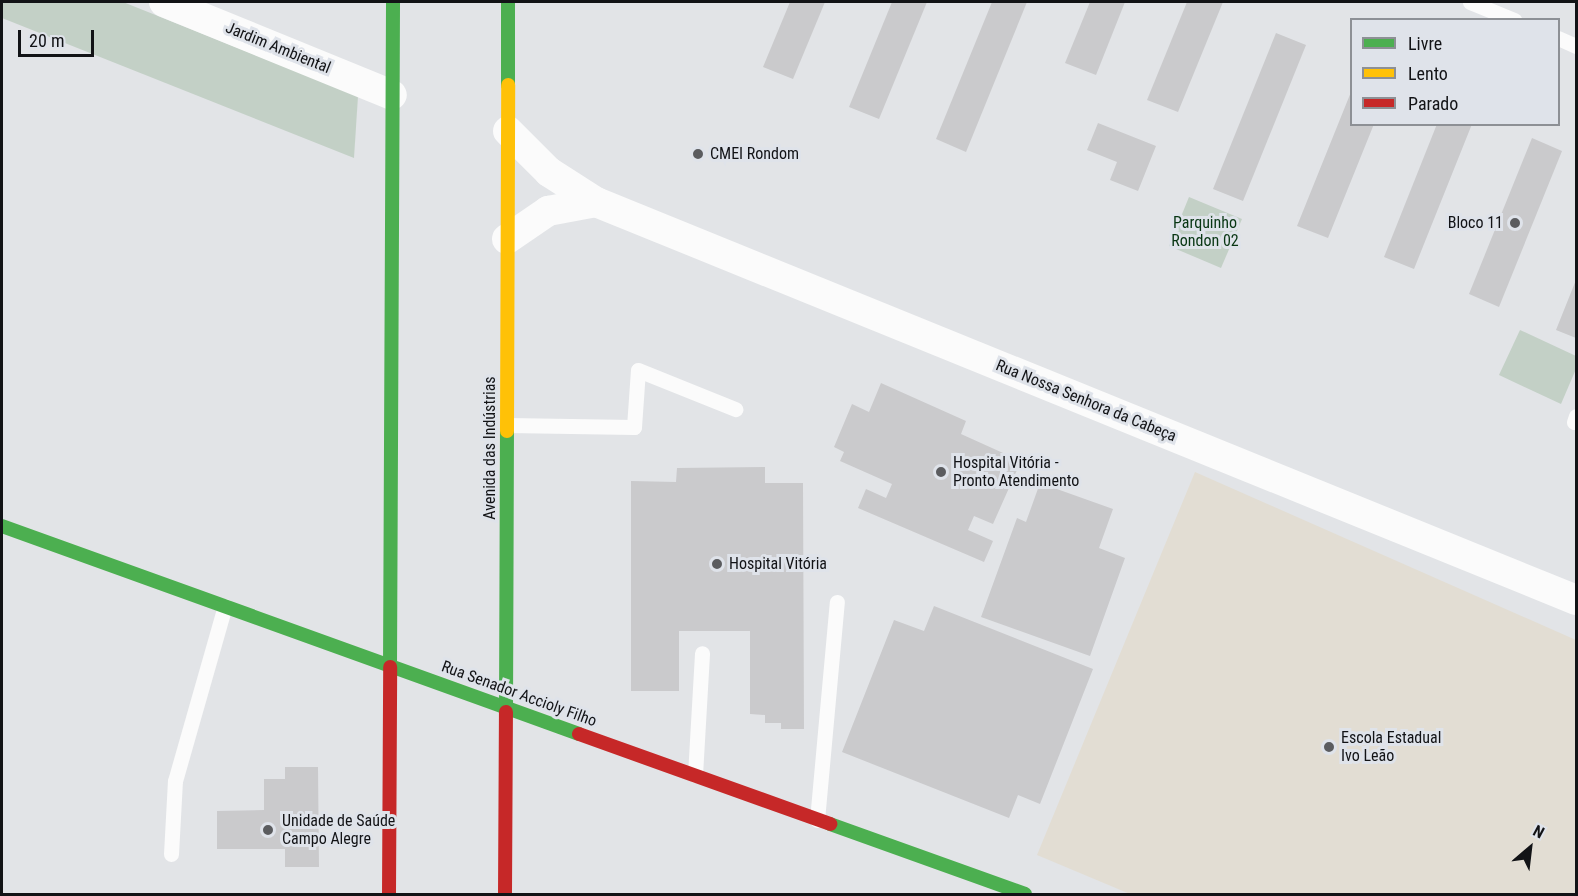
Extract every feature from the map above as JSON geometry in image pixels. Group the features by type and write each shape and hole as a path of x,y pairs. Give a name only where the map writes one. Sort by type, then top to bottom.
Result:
{"main road":[{"path":"389,894 393,2"},
{"name":"Avenida das Indústrias","path":"505,894 508,2"},
{"name":"Rua Senador Accioly Filho","path":"2,526 1024,894"}],"street":[{"name":"Jardim Ambiental","path":"164,2 392,95"},
{"name":"Rua Nossa Senhora da Cabeça","path":"508,131 549,172 596,201 1576,600"},
{"path":"507,239 548,211 596,201"}],"lane":[{"path":"1470,2 1509,18"},
{"path":"1560,39 1576,46"},
{"path":"507,425 634,426 638,370 735,409"},
{"path":"818,820 837,602"},
{"path":"171,854 175,781 225,606"},
{"path":"695,776 702,653"}],"shaded area":[{"name":"Escola Estadual Ivo Leão","path":"1195,472 1576,640 1576,894 1130,894 1037,855"}],"green space":[{"path":"2,2 123,2 358,96 354,158 2,18"},
{"name":"Parquinho Rondon 02","path":"1189,197 1242,219 1221,268 1169,246"},
{"path":"1520,330 1576,356 1576,369 1561,404 1499,375"}],"building":[{"path":"790,2 825,2 793,79 763,67"},
{"path":"892,2 927,2 879,119 849,107"},
{"path":"992,2 1027,2 966,152 936,139"},
{"path":"1090,2 1125,2 1096,75 1065,63"},
{"path":"1187,2 1223,2 1178,112 1147,100"},
{"path":"1276,33 1306,45 1243,201 1213,189"},
{"path":"1350,94 1350,126 1373,126 1328,238 1297,226"},
{"path":"1098,123 1156,146 1138,191 1110,180 1117,162 1087,150"},
{"path":"1436,126 1471,126 1414,269 1384,257"},
{"name":"Bloco 11","path":"1532,138 1562,151 1499,307 1469,294"},
{"path":"1576,280 1576,338 1556,330"},
{"name":"Hospital Vitória - Pronto Atendimento","path":"881,383 966,421 961,434 1021,461 993,524 974,516 968,530 993,541 984,562 858,508 866,489 886,498 892,484 840,461 844,452 834,447 852,404 869,412"},
{"name":"Hospital Vitória","path":"765,467 765,483 803,483 804,729 781,729 781,723 765,723 765,715 750,714 750,631 679,631 679,691 631,691 631,481 676,482 677,468"},
{"path":"1040,483 1113,509 1099,548 1125,558 1090,656 981,617 1017,518 1026,522"},
{"path":"934,606 1093,669 1040,804 1018,795 1009,818 842,752 894,620 924,631"},
{"name":"Unidade de Saúde Campo Alegre","path":"285,767 318,767 319,867 285,867 285,849 217,849 217,811 264,810 264,779 285,779"}],"traffic: fast":[{"path":"390,667 393,2"},
{"path":"508,2 508,85"},
{"path":"506,712 507,431"},
{"path":"2,526 579,734"},
{"path":"830,824 1025,894"}],"traffic: slow":[{"path":"507,431 508,85"}],"traffic: jam":[{"path":"389,894 390,667"},
{"path":"505,894 506,712"},
{"path":"579,734 830,824"}],"place":[{"name":"CMEI Rondom","path":"698,154"},
{"name":"Bloco 11","path":"1515,223"},
{"name":"Hospital Vitória - Pronto Atendimento","path":"941,472"},
{"name":"Hospital Vitória","path":"717,564"},
{"name":"Escola Estadual Ivo Leão","path":"1329,747"},
{"name":"Unidade de Saúde Campo Alegre","path":"268,830"}]}
